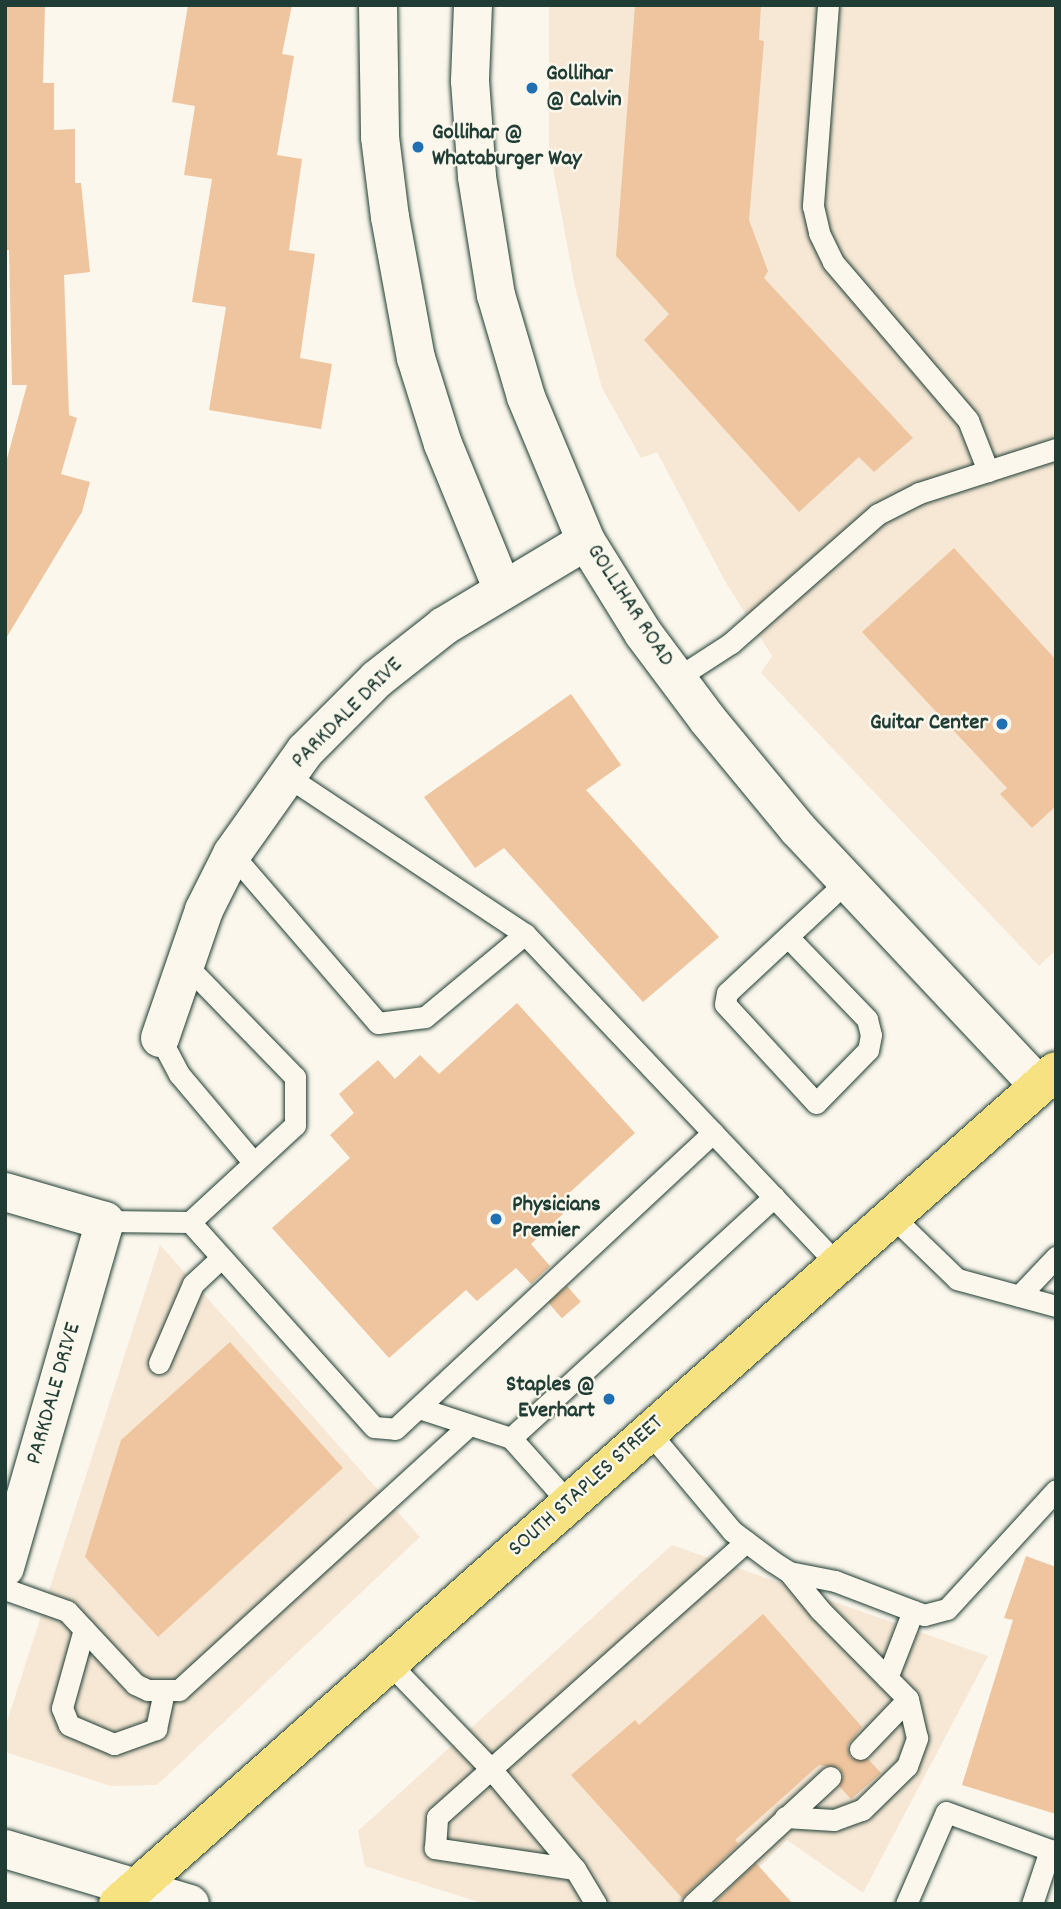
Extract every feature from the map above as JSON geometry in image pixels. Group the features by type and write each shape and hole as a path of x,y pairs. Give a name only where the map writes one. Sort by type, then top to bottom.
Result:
{"main road":[{"name":"SOUTH STAPLES STREET","path":"127,1896 1047,1079"}],"street":[{"path":"378,5 380,137 411,334 443,444 503,590"},
{"name":"GOLLIHAR ROAD","path":"473,5 470,81 477,177 496,295 526,397 586,541 643,634 798,829 1047,1079"},
{"name":"PARKDALE DRIVE","path":"160,1038 185,964 232,854 305,751 377,679 444,626 586,541"},
{"path":"5,1192 105,1221"},
{"name":"PARKDALE DRIVE","path":"5,1568 105,1221"},
{"path":"5,1849 127,1896 190,1904"}],"lane":[{"path":"828,5 813,206 819,233 832,261 968,420 988,471"},
{"path":"677,678 731,643 878,514 919,493 1056,449"},
{"path":"288,776 526,934 838,1265"},
{"path":"232,854 378,1023 425,1017 526,934"},
{"path":"788,937 867,1019 871,1035 868,1050 816,1103 725,1004 727,993 847,881"},
{"path":"105,1221 190,1223 295,1125 295,1077 185,964"},
{"path":"160,1038 179,1074 254,1163"},
{"path":"190,1223 374,1427 395,1429 713,1132"},
{"path":"511,1438 774,1197"},
{"path":"892,1216 957,1279 1056,1306"},
{"path":"1020,1296 1056,1257"},
{"path":"159,1363 193,1284 221,1258"},
{"path":"419,1408 511,1438 569,1503"},
{"path":"5,1589 53,1602 84,1629 135,1684 164,1691 192,1683 469,1425"},
{"path":"649,1432 746,1542 789,1572 908,1699 917,1738 906,1766 862,1811 834,1820 785,1817"},
{"path":"789,1572 835,1581 924,1615 947,1609 1056,1490"},
{"path":"575,1869 435,1848 437,1817 746,1542"},
{"path":"887,1678 913,1611"},
{"path":"84,1629 62,1708 69,1725 114,1744 156,1729 164,1691"},
{"path":"389,1663 491,1769 575,1869 596,1904"},
{"path":"860,1749 908,1699"},
{"path":"693,1904 830,1777"},
{"path":"905,1904 946,1812 1049,1850 1032,1904"}],"shaded area":[{"path":"549,5 1056,5 1056,950 1039,966 761,673 772,656 726,583 657,452 641,458 602,388 575,287 549,147"},
{"path":"160,1245 420,1537 157,1785 111,1786 5,1752 5,1728"},
{"path":"672,1545 988,1656 863,1893 787,1840 721,1904 485,1904 365,1866 358,1831"}],"building":[{"path":"5,5 45,5 43,83 54,83 54,130 75,129 75,183 81,183 90,272 64,275 69,415 77,418 61,474 90,482 82,512 5,640 5,466 27,385 12,385 9,250 5,250"},
{"path":"188,5 292,5 282,54 294,56 277,155 302,159 289,250 315,254 300,358 332,364 321,429 209,410 226,307 192,302 212,179 184,175 195,106 172,102"},
{"path":"635,5 761,5 759,40 764,41 749,220 768,271 764,278 913,438 874,472 859,457 799,512 644,340 669,314 616,256"},
{"name":"Guitar Center","path":"954,548 1056,660 1056,806 1032,828 1000,794 1007,788 862,632"},
{"path":"571,694 621,765 586,790 719,937 643,1002 504,848 475,868 424,797"},
{"path":"517,1003 635,1133 556,1205 563,1214 531,1244 550,1266 531,1284 516,1268 477,1301 466,1290 389,1358 272,1228 350,1158 330,1135 354,1113 339,1094 378,1060 395,1079 420,1055 439,1074"},
{"path":"567,1286 581,1302 562,1318 548,1302"},
{"path":"230,1342 343,1468 158,1637 85,1557 121,1440"},
{"path":"1026,1556 1056,1567 1056,1814 962,1785 1013,1620 1004,1618"},
{"path":"763,1614 862,1727 848,1745 850,1758 868,1759 881,1773 851,1799 839,1786 843,1775 839,1768 819,1765 735,1840 739,1844 682,1898 571,1775 635,1720 639,1725"},
{"path":"756,1863 793,1904 713,1904"}],"place":[{"name":"Gollihar @ Calvin","path":"532,88"},
{"name":"Gollihar @ Whataburger Way","path":"418,147"},
{"name":"Guitar Center","path":"1002,724"},
{"name":"Physicians Premier","path":"496,1219"},
{"name":"Staples @ Everhart","path":"609,1399"}]}
